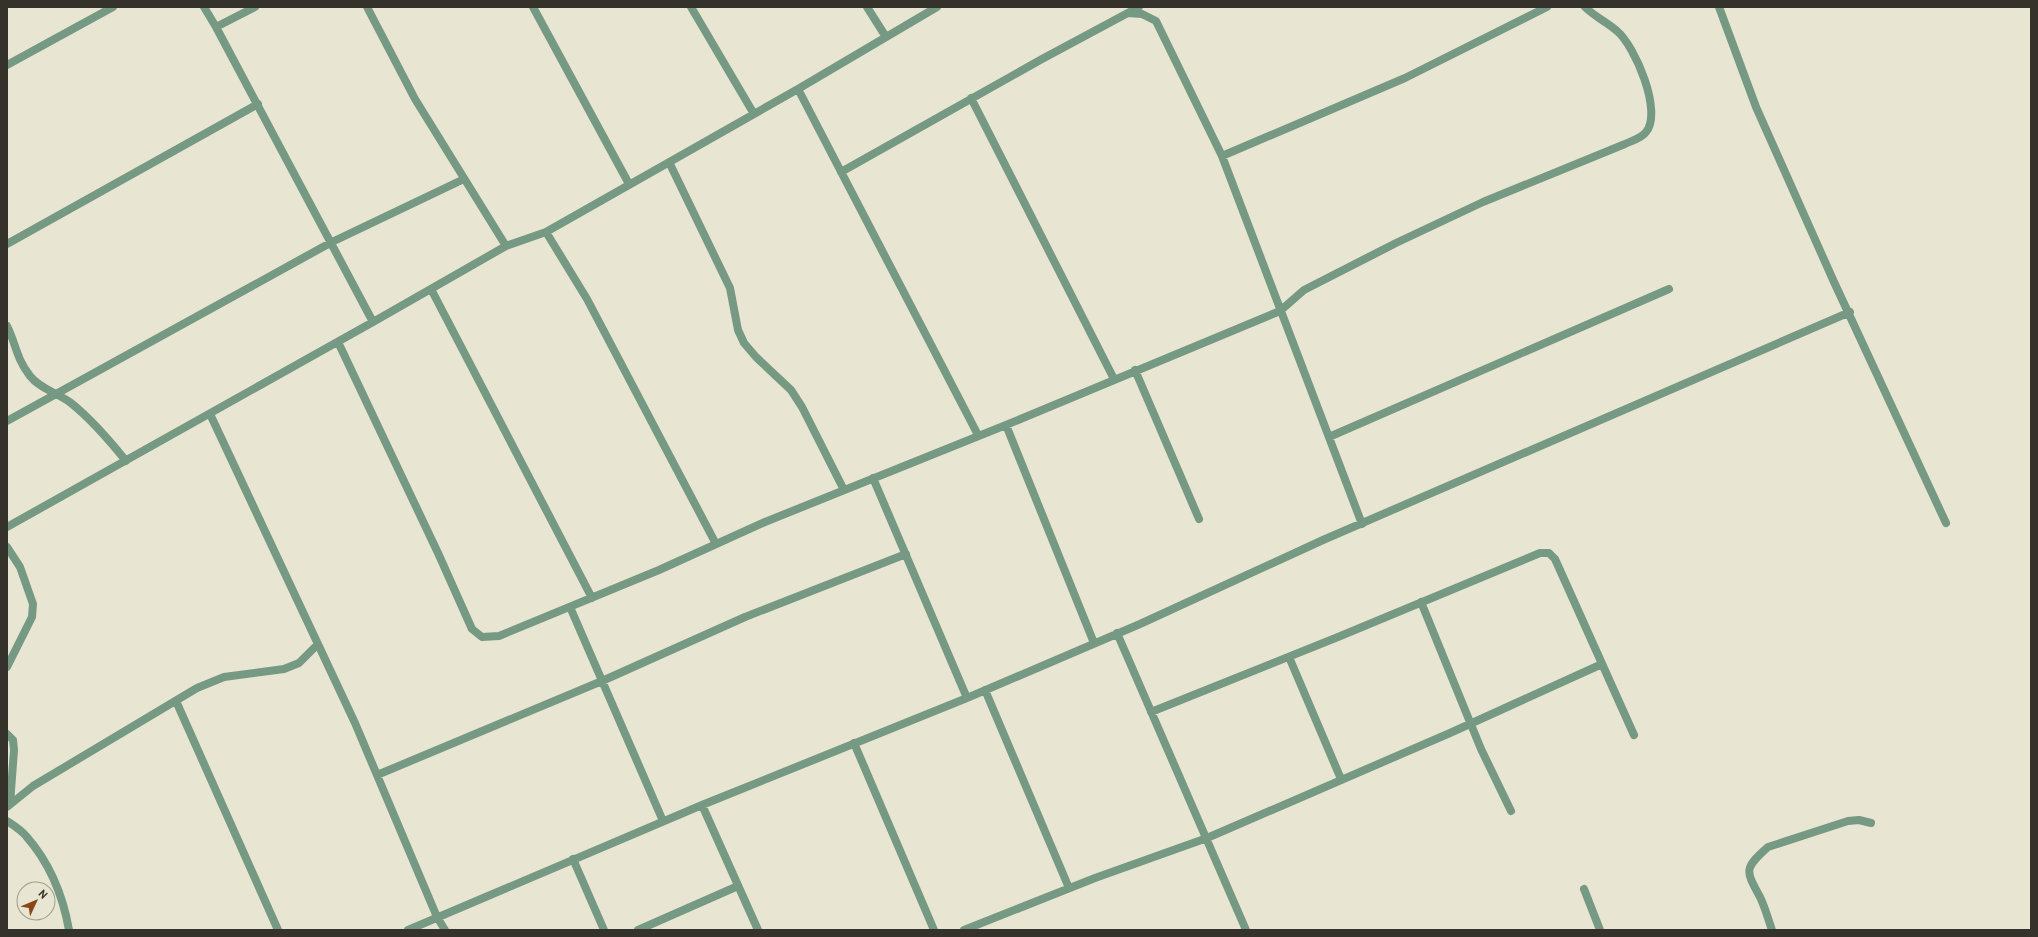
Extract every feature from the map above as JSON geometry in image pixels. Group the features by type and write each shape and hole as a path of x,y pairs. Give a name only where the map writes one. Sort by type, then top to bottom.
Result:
{"street":[{"path":"7,65 113,7"},
{"path":"204,7 258,104 373,322"},
{"path":"216,27 255,7"},
{"path":"367,7 415,99 506,246"},
{"path":"532,7 629,184"},
{"path":"691,7 754,114"},
{"path":"867,7 886,37"},
{"path":"7,527 338,342 506,246 546,232 798,89 937,7"},
{"path":"841,172 971,98 1139,7"},
{"path":"1222,156 1405,78 1545,7"},
{"path":"338,342 438,553 472,629 482,637 499,636 592,598 765,522 1006,425 1135,370 1280,311 1304,290 1396,243 1483,202 1625,144 1646,133 1651,123 1652,115 1642,71 1630,47 1618,31 1585,7"},
{"path":"1719,7 1756,107 1834,282 1850,312 1946,523"},
{"path":"1128,13 1142,14 1156,21 1222,156 1362,524"},
{"path":"798,89 978,435"},
{"path":"971,98 1114,379"},
{"path":"7,244 258,104"},
{"path":"669,162 730,288 738,330 744,343 756,357 791,390 802,407 844,490"},
{"path":"7,421 332,242 464,179"},
{"path":"546,232 587,299 716,544"},
{"path":"430,289 592,598"},
{"path":"1329,437 1669,289"},
{"path":"408,930 663,821 967,698 1362,524 1850,312"},
{"path":"7,326 20,362 31,377 43,387 71,403 109,440 126,461"},
{"path":"1135,370 1199,519"},
{"path":"210,414 355,723 437,917 445,930"},
{"path":"1006,425 1094,643"},
{"path":"873,478 967,698"},
{"path":"7,547 20,567 33,604 32,617 7,667"},
{"path":"1152,712 1540,553 1549,553 1555,559 1634,735"},
{"path":"377,775 602,681 745,617 906,554"},
{"path":"1421,602 1471,723 1510,811"},
{"path":"570,607 663,821"},
{"path":"1117,633 1246,930"},
{"path":"8,805 33,786 197,688 224,677 284,669 298,663 318,644"},
{"path":"1289,657 1341,780"},
{"path":"964,930 1069,888 1207,838 1602,664"},
{"path":"985,690 1069,888"},
{"path":"176,701 278,930"},
{"path":"7,734 13,740 14,750 8,805"},
{"path":"854,743 934,930"},
{"path":"702,805 758,930"},
{"path":"1772,930 1761,898 1750,880 1749,872 1751,864 1759,855 1768,847 1848,821 1859,820 1871,823"},
{"path":"7,821 26,835 51,872 65,908 69,930"},
{"path":"573,859 604,930"},
{"path":"638,930 738,886"},
{"path":"1584,890 1600,930"}]}
